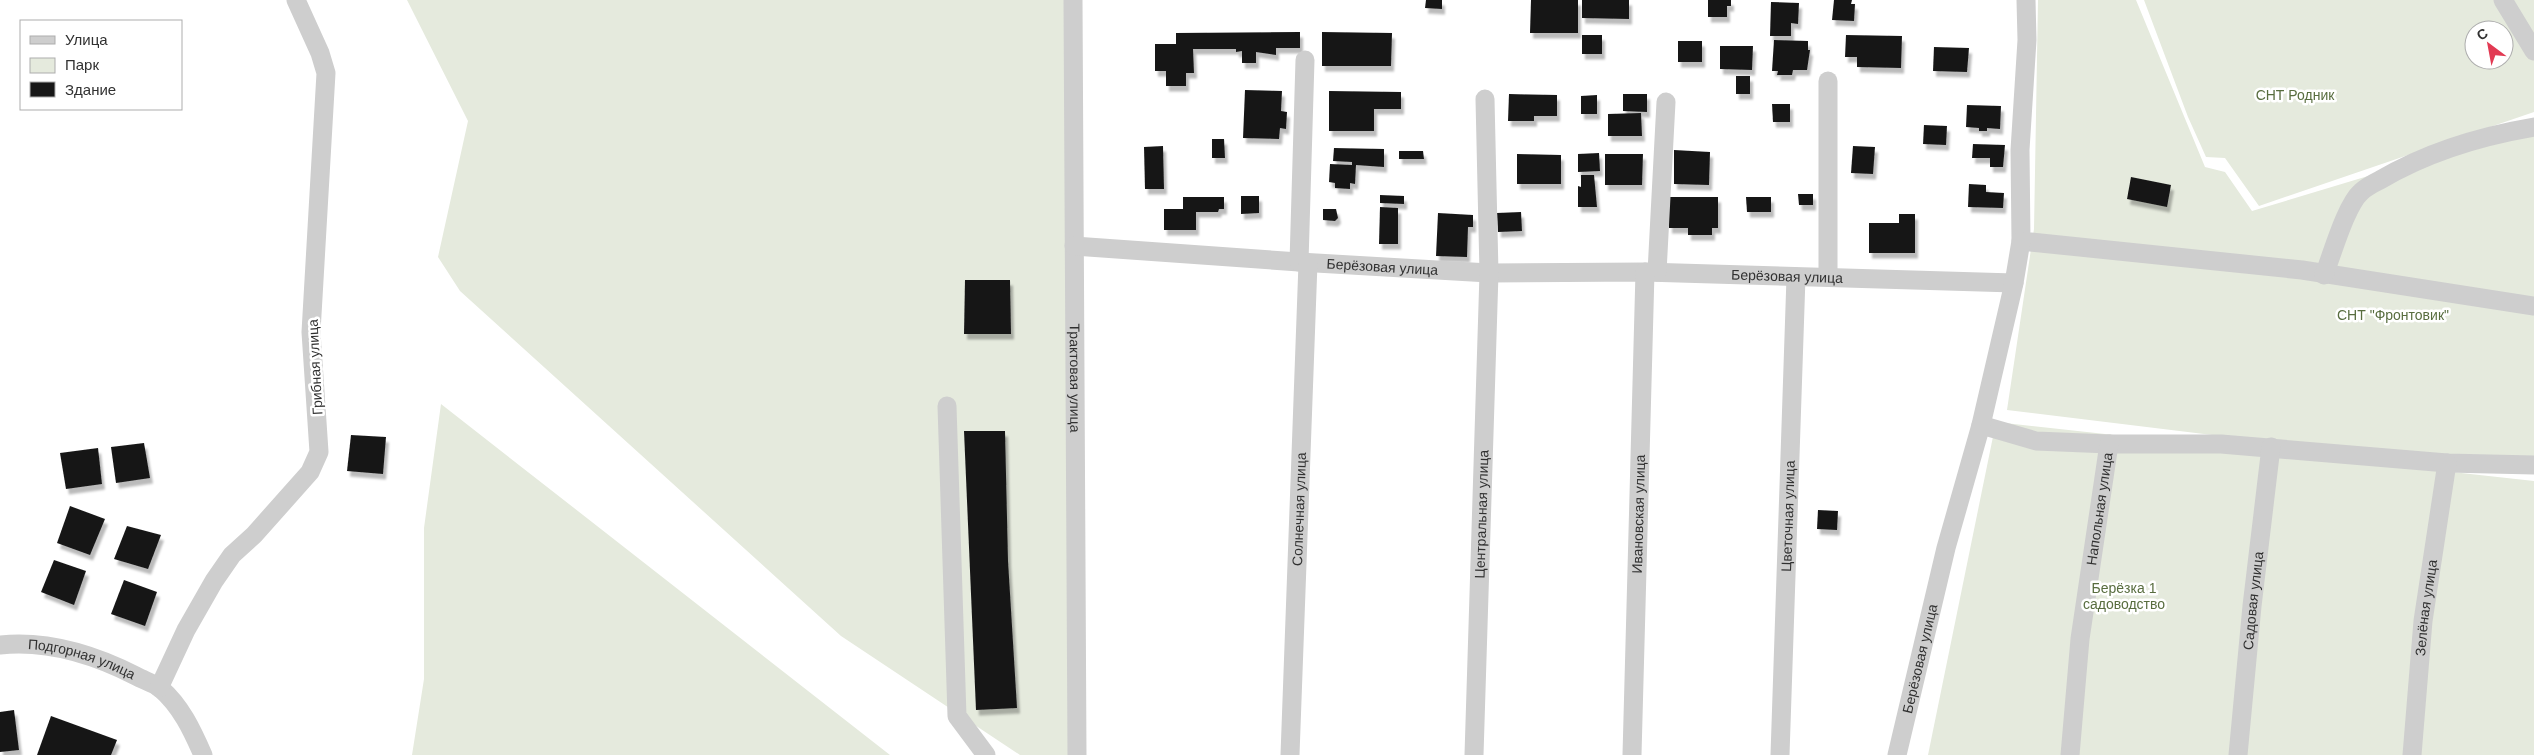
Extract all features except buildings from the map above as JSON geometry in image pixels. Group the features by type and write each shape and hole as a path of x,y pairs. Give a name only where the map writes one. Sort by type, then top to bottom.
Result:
{"street":[{"name":"Грибная улица","path":"159,688 186,630 232,555 254,535 310,472 319,452 311,332 326,73 320,53 296,0"},
{"name":"Трактовая улица","path":"1072,0 1077,755"},
{"path":"2014,283 2021,241 2020,150 2027,40 2026,0"},
{"path":"2503,0 2534,51"},
{"name":"Солнечная улица","path":"1290,755 1304,263 1305,60"},
{"path":"1828,81 1828,277"},
{"name":"Центральная улица","path":"1474,755 1490,273 1485,99"},
{"name":"Ивановская улица","path":"1632,755 1651,272 1666,102"},
{"path":"2324,275 2352,203 2361,192 2398,169 2466,142 2498,133 2534,127"},
{"path":"2021,241 2302,270 2324,275 2534,306"},
{"name":"Берёзовая улица","path":"1074,246 1304,263 1490,273 1651,272 2014,283 1981,425 1946,548 1897,755"},
{"name":"Цветочная улица","path":"1780,755 1796,277"},
{"path":"947,406 957,716 986,755"},
{"path":"1981,425 2036,441 2109,444 2221,444 2447,463 2534,465"},
{"name":"Напольная улица","path":"2070,755 2080,639 2109,444"},
{"name":"Садовая улица","path":"2238,755 2252,606 2271,447"},
{"name":"Зелёная улица","path":"2412,755 2423,621 2447,463"},
{"name":"Подгорная улица","path":"0,645 42,644 78,652 108,661 159,688 187,718 203,755"}],"green space":[{"path":"407,0 1067,0 1076,755 1020,755 841,636 460,291 438,257 468,121"},
{"name":"СНТ \"Фронтовик\"","path":"2038,0 2136,0 2205,167 2225,172 2252,211 2534,126 2534,474 2007,410 2034,229"},
{"name":"СНТ Родник","path":"2144,0 2534,0 2534,112 2259,206 2225,158 2206,157 2188,117"},
{"path":"441,404 890,755 412,755 424,679 424,528"},
{"name":"Берёзка 1 садоводство","path":"1996,422 2534,481 2534,755 1928,755"}]}
